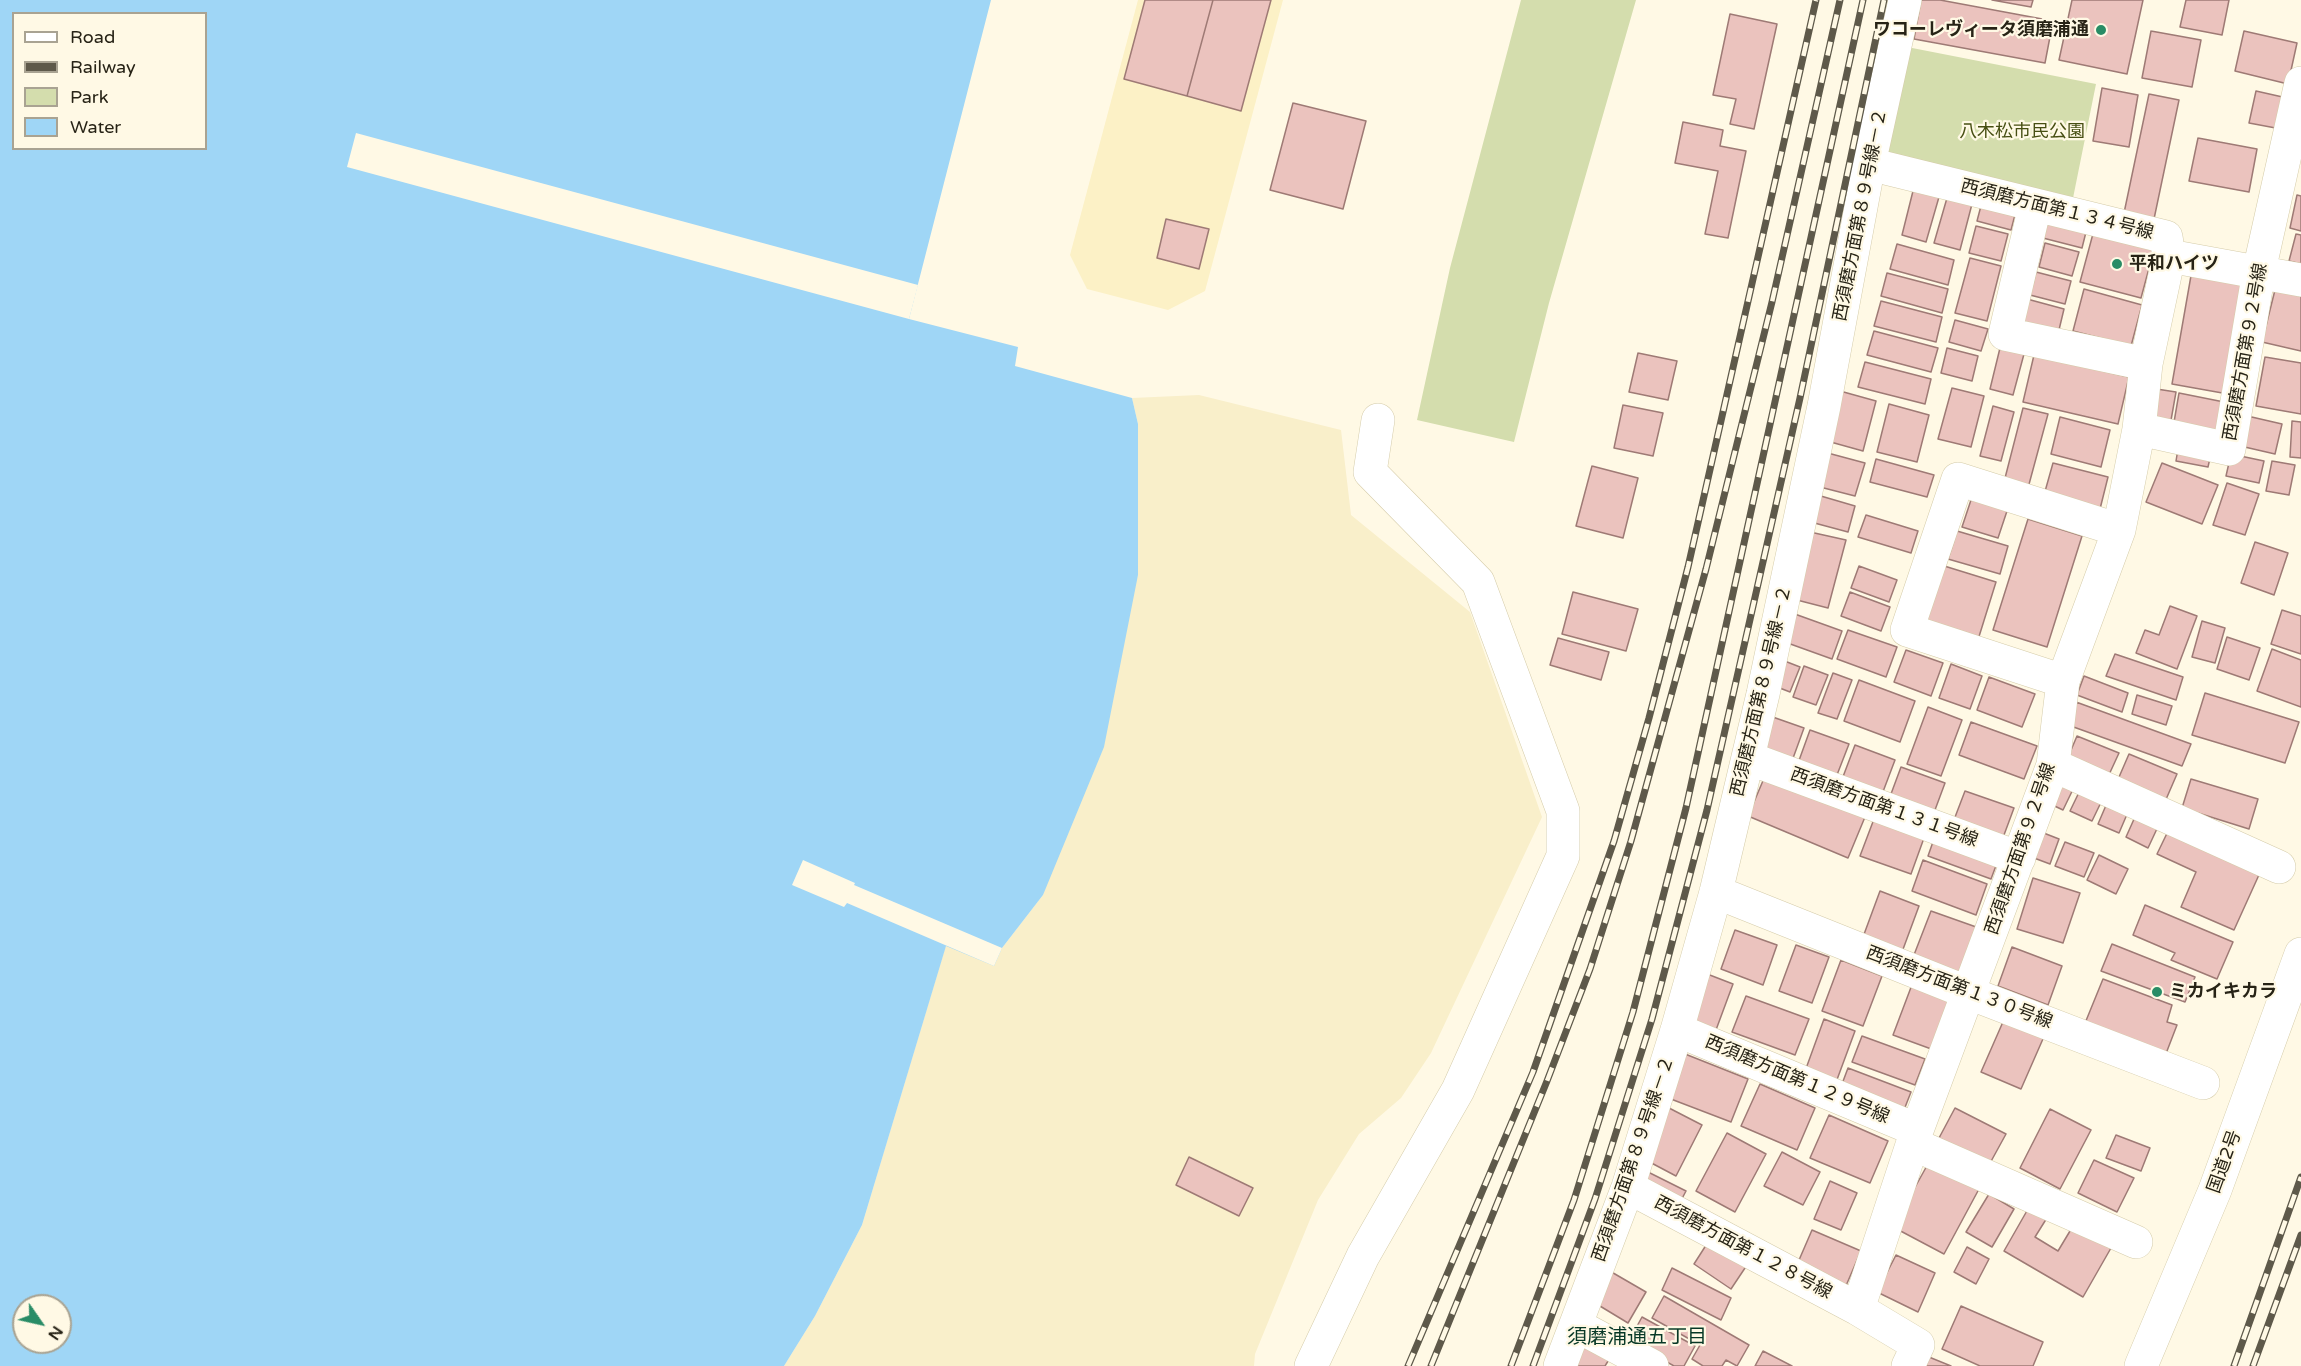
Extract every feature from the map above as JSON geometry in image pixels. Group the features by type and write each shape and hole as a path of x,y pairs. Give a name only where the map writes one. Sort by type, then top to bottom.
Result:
{"main road":[{"name":"西須磨方面第８９号線－２","path":"1560,1366 1628,1187 1677,1030 1716,892 1748,758 1824,406 1869,164 1905,0"},
{"name":"西須磨方面第９２号線","path":"1858,1309 1915,1137 2052,765 2063,681 2119,530 2139,429 2229,449 2259,271 2301,83"},
{"name":"西須磨方面第１３４号線","path":"1869,164 2166,237 2169,256 2301,280"},
{"path":"2035,206 2005,334 2146,364"},
{"path":"2139,429 2146,364 2169,256"},
{"path":"1311,1366 1363,1256 1458,1090 1563,855 1563,812 1478,582 1370,472 1378,420"},
{"path":"2063,681 1907,630 1958,479 2119,530"},
{"name":"西須磨方面第１３１号線","path":"1748,758 2019,858"},
{"path":"2052,765 2279,867"},
{"name":"西須磨方面第１３０号線","path":"1716,892 2203,1083"},
{"name":"国道2号","path":"2141,1366 2215,1190 2301,954"},
{"name":"西須磨方面第１２９号線","path":"1677,1030 1915,1137 2136,1242"},
{"name":"西須磨方面第１２８号線","path":"1628,1187 1858,1309"},
{"path":"1858,1309 1918,1346 1908,1366"},
{"path":"1576,1325 1652,1366"}],"shaded area":[{"path":"1138,0 1283,0 1205,291 1168,310 1087,289 1070,255"}],"green space":[{"path":"1521,0 1636,0 1549,303 1514,442 1417,420 1450,268"},
{"name":"八木松市民公園","path":"1902,46 2096,84 2071,208 1876,157"}],"sand":[{"path":"1199,395 1341,430 1351,515 1470,612 1542,817 1431,1053 1401,1098 1359,1134 1318,1200 1255,1354 1254,1366 784,1366 815,1316 862,1225 946,945 994,965 1002,948 1043,895 1138,575 1138,424 1132,398"}],"water":[{"path":"0,0 991,0 909,319 1018,347 1015,366 1132,398 1138,424 1138,575 1104,747 1043,895 1002,948 994,966 946,946 862,1225 815,1316 784,1366 0,1366"}],"pier":[{"path":"356,133 918,285 909,319 347,167"},
{"path":"803,860 855,883 854,885 1002,948 994,966 847,903 844,907 792,885"}],"building":[{"path":"1145,0 1213,0 1187,96 1124,79"},
{"path":"1213,0 1271,0 1241,111 1187,96"},
{"path":"1921,0 1940,0 2053,21 2045,63 1914,39"},
{"path":"1992,0 2033,0 2031,7"},
{"name":"ワコーレヴィータ須磨浦通","path":"2072,0 2143,0 2127,74 2059,60"},
{"path":"2186,0 2229,0 2222,35 2180,27"},
{"path":"1730,14 1777,24 1754,129 1730,124 1736,99 1713,95"},
{"path":"2151,31 2201,40 2192,87 2142,78"},
{"path":"2244,31 2297,43 2288,84 2235,71"},
{"path":"2102,88 2138,95 2129,147 2093,141"},
{"path":"2256,91 2287,98 2281,129 2249,123"},
{"path":"2149,94 2179,100 2154,219 2124,213"},
{"path":"1293,103 1366,121 1343,209 1270,190"},
{"path":"1683,122 1723,130 1720,146 1746,151 1728,238 1705,234 1718,171 1675,163"},
{"path":"2198,138 2257,149 2249,192 2189,181"},
{"path":"1913,191 1939,197 1926,242 1902,235"},
{"path":"2297,195 2301,196 2301,231 2290,228"},
{"path":"1947,198 1972,204 1960,250 1934,243"},
{"path":"1982,202 2016,211 2011,230 1977,221"},
{"path":"2046,213 2088,224 2082,248 2039,237"},
{"path":"1166,219 1209,229 1199,269 1157,258"},
{"path":"1976,226 2008,234 2001,261 1969,253"},
{"name":"平和ハイツ","path":"2094,230 2155,246 2141,298 2080,282"},
{"path":"2296,234 2301,235 2301,264 2289,261"},
{"path":"2045,243 2079,252 2072,276 2039,267"},
{"path":"1897,244 1954,260 1948,285 1890,269"},
{"path":"1970,258 2001,266 1987,321 1955,313"},
{"path":"2192,270 2248,280 2228,394 2172,384"},
{"path":"2036,272 2071,281 2065,304 2030,295"},
{"path":"1887,273 1948,289 1942,313 1881,296"},
{"path":"2084,289 2142,305 2131,346 2073,331"},
{"path":"2275,290 2301,296 2301,351 2262,342"},
{"path":"2027,299 2064,309 2058,334 2020,324"},
{"path":"1881,301 1942,317 1936,342 1874,326"},
{"path":"1955,320 1988,329 1981,351 1949,342"},
{"path":"1874,331 1938,348 1931,372 1867,355"},
{"path":"1947,348 1978,356 1972,381 1941,373"},
{"path":"2000,348 2024,354 2013,395 1990,389"},
{"path":"1638,353 1677,361 1668,400 1629,392"},
{"path":"2034,355 2129,377 2118,424 2023,402"},
{"path":"2265,357 2301,363 2301,414 2256,406"},
{"path":"1865,362 1931,379 1925,404 1858,387"},
{"path":"1952,388 1984,396 1971,447 1938,439"},
{"path":"2150,388 2176,392 2170,426 2144,421"},
{"path":"1840,391 1876,401 1863,451 1827,441"},
{"path":"2179,393 2229,403 2222,437 2173,428"},
{"path":"1889,404 1929,415 1917,462 1877,452"},
{"path":"1623,405 1663,413 1653,456 1614,448"},
{"path":"1993,406 2014,412 2001,461 1980,456"},
{"path":"2023,408 2048,414 2028,488 2004,482"},
{"path":"2243,415 2282,424 2275,454 2236,445"},
{"path":"2060,417 2110,430 2101,467 2051,454"},
{"path":"2292,421 2301,422 2301,458 2290,457"},
{"path":"2179,443 2212,449 2208,467 2176,461"},
{"path":"1824,452 1865,463 1855,496 1816,486"},
{"path":"2231,454 2264,461 2259,483 2226,476"},
{"path":"1876,459 1934,475 1927,497 1870,482"},
{"path":"2272,461 2295,465 2289,495 2266,491"},
{"path":"2053,463 2108,477 2100,509 2044,495"},
{"path":"2162,463 2218,485 2202,524 2146,502"},
{"path":"1592,466 1638,478 1623,538 1576,526"},
{"path":"2227,483 2259,494 2245,535 2213,525"},
{"path":"1814,494 1855,506 1848,532 1807,521"},
{"path":"1972,497 2008,508 1998,538 1962,527"},
{"path":"1866,515 1918,531 1911,553 1858,537"},
{"path":"2028,519 2082,536 2047,647 1993,630"},
{"path":"1957,531 2008,546 2000,574 1948,559"},
{"path":"1810,532 1846,540 1828,608 1793,599"},
{"path":"2255,542 2288,553 2274,595 2241,583"},
{"path":"1941,565 1996,582 1977,643 1922,626"},
{"path":"1859,566 1897,580 1889,602 1851,588"},
{"path":"1573,592 1638,609 1626,651 1562,634"},
{"path":"1850,592 1890,607 1881,631 1841,616"},
{"path":"2170,606 2197,616 2177,669 2136,653 2145,630 2159,635"},
{"path":"2282,610 2301,616 2301,654 2271,644"},
{"path":"1792,613 1842,631 1832,659 1782,641"},
{"path":"2202,621 2225,628 2215,663 2192,657"},
{"path":"1848,630 1897,647 1886,677 1837,659"},
{"path":"2227,637 2260,648 2249,680 2217,669"},
{"path":"1558,638 1609,652 1601,680 1550,665"},
{"path":"2272,649 2301,660 2301,707 2257,691"},
{"path":"1906,650 1943,663 1931,696 1894,682"},
{"path":"2115,654 2183,677 2176,700 2106,676"},
{"path":"1782,660 1800,667 1790,692 1772,685"},
{"path":"1951,664 1982,676 1970,709 1939,698"},
{"path":"1804,666 1828,675 1816,705 1793,697"},
{"path":"1833,673 1852,680 1837,719 1818,713"},
{"path":"2084,676 2128,693 2122,712 2077,695"},
{"path":"1989,677 2035,694 2022,727 1977,710"},
{"path":"1859,680 1915,701 1900,742 1844,721"},
{"path":"2205,693 2299,722 2285,763 2192,735"},
{"path":"2137,695 2172,706 2166,725 2132,714"},
{"path":"2076,702 2191,744 2182,766 2068,725"},
{"path":"1928,707 1962,720 1941,776 1907,764"},
{"path":"1767,715 1804,728 1792,761 1754,747"},
{"path":"1971,722 2037,746 2024,779 1959,755"},
{"path":"1810,730 1849,744 1835,780 1797,766"},
{"path":"2077,736 2119,753 2107,779 2066,762"},
{"path":"1855,745 1895,760 1881,797 1841,782"},
{"path":"2129,754 2177,774 2164,804 2116,784"},
{"path":"1901,767 1945,783 1932,818 1888,802"},
{"path":"2057,772 2077,781 2063,810 2044,801"},
{"path":"1765,776 1865,817 1848,858 1748,816"},
{"path":"2191,779 2258,799 2249,829 2182,808"},
{"path":"2084,782 2106,792 2092,821 2070,811"},
{"path":"1965,791 2014,808 2001,843 1952,825"},
{"path":"2110,796 2131,805 2119,833 2098,824"},
{"path":"2139,808 2162,818 2148,848 2126,837"},
{"path":"1874,819 1924,838 1911,874 1860,856"},
{"path":"2171,825 2263,866 2234,930 2181,907 2196,872 2157,854"},
{"path":"2036,830 2059,839 2050,864 2026,855"},
{"path":"1934,839 1997,863 1991,879 1928,856"},
{"path":"2065,842 2094,853 2084,877 2055,866"},
{"path":"2099,855 2128,869 2116,894 2087,880"},
{"path":"1923,860 1987,884 1976,915 1912,891"},
{"path":"2033,878 2080,893 2063,943 2017,929"},
{"path":"1880,891 1919,906 1902,952 1863,937"},
{"path":"2145,905 2233,942 2217,979 2171,960 2175,953 2133,935"},
{"path":"1931,911 1979,928 1961,978 1912,960"},
{"path":"1735,930 1777,945 1763,985 1721,969"},
{"path":"2112,944 2195,977 2185,1002 2101,971"},
{"path":"1796,945 1829,957 1812,1003 1779,991"},
{"path":"2012,947 2062,966 2048,1005 1998,986"},
{"path":"1841,960 1882,976 1863,1026 1822,1011"},
{"path":"1702,972 1733,984 1713,1038 1682,1027"},
{"path":"2103,979 2172,1005 2167,1022 2177,1025 2162,1064 2081,1033"},
{"path":"1913,982 1953,997 1934,1050 1893,1035"},
{"path":"1746,996 1809,1019 1795,1055 1732,1032"},
{"path":"2006,1015 2046,1032 2021,1089 1981,1072"},
{"path":"1824,1019 1855,1031 1835,1085 1804,1074"},
{"path":"1862,1036 1925,1059 1915,1085 1852,1062"},
{"path":"1680,1052 1748,1079 1731,1122 1663,1096"},
{"path":"1848,1068 1911,1092 1902,1115 1839,1092"},
{"path":"1760,1084 1815,1108 1797,1150 1741,1126"},
{"path":"1669,1108 1702,1125 1676,1176 1642,1158"},
{"path":"1955,1108 2006,1134 1989,1165 1939,1138"},
{"path":"2050,1109 2091,1130 2060,1189 2020,1168"},
{"path":"1829,1115 1888,1141 1870,1183 1810,1158"},
{"path":"1727,1133 1766,1154 1735,1212 1696,1191"},
{"path":"2116,1135 2150,1148 2141,1171 2106,1158"},
{"path":"1782,1152 1820,1172 1803,1205 1764,1186"},
{"path":"1189,1157 1253,1188 1239,1216 1176,1185"},
{"path":"2094,1160 2134,1178 2117,1212 2078,1193"},
{"path":"1929,1162 1979,1189 1944,1254 1893,1227"},
{"path":"1642,1169 1686,1191 1677,1208 1634,1186"},
{"path":"1830,1181 1857,1193 1841,1230 1814,1219"},
{"path":"1989,1194 2014,1209 1992,1247 1966,1232"},
{"path":"2032,1202 2050,1213 2035,1237 2058,1251 2073,1226 2111,1248 2083,1297 2004,1251"},
{"path":"1812,1230 1861,1251 1845,1288 1796,1267"},
{"path":"1710,1239 1747,1265 1731,1289 1694,1264"},
{"path":"1967,1247 1989,1259 1976,1284 1954,1272"},
{"path":"1896,1255 1935,1273 1918,1312 1877,1292"},
{"path":"1672,1268 1731,1298 1721,1320 1662,1290"},
{"path":"1608,1270 1646,1292 1628,1323 1590,1300"},
{"path":"1664,1296 1749,1345 1737,1366 1726,1360 1722,1366 1703,1366 1692,1359 1700,1345 1652,1318"},
{"path":"1961,1306 2043,1342 2033,1366 1980,1366 1942,1349"},
{"path":"1642,1317 1695,1346 1684,1366 1674,1366 1629,1341"},
{"path":"1585,1345 1610,1358 1605,1366 1574,1366"},
{"path":"1763,1351 1792,1366 1755,1366"},
{"path":"1924,1355 1951,1366 1919,1366"}],"railway":[{"path":"1408,1366 1533,1072 1614,841 1688,567 1816,0"},
{"path":"1431,1366 1590,969 1631,841 1706,569 1772,302 1840,0"},
{"path":"1511,1366 1574,1200 1633,1012 1686,808 1863,0"},
{"path":"1533,1366 1595,1199 1652,1019 1707,810 1800,398 1884,0"},
{"path":"2234,1366 2301,1177"},
{"path":"2253,1366 2301,1235"}],"place":[{"name":"ワコーレヴィータ須磨浦通","path":"2101,30"},
{"name":"平和ハイツ","path":"2117,264"},
{"name":"ミカイキカラ","path":"2157,992"}],"district":[{"name":"須磨浦通五丁目","path":"1637,1338"}]}
